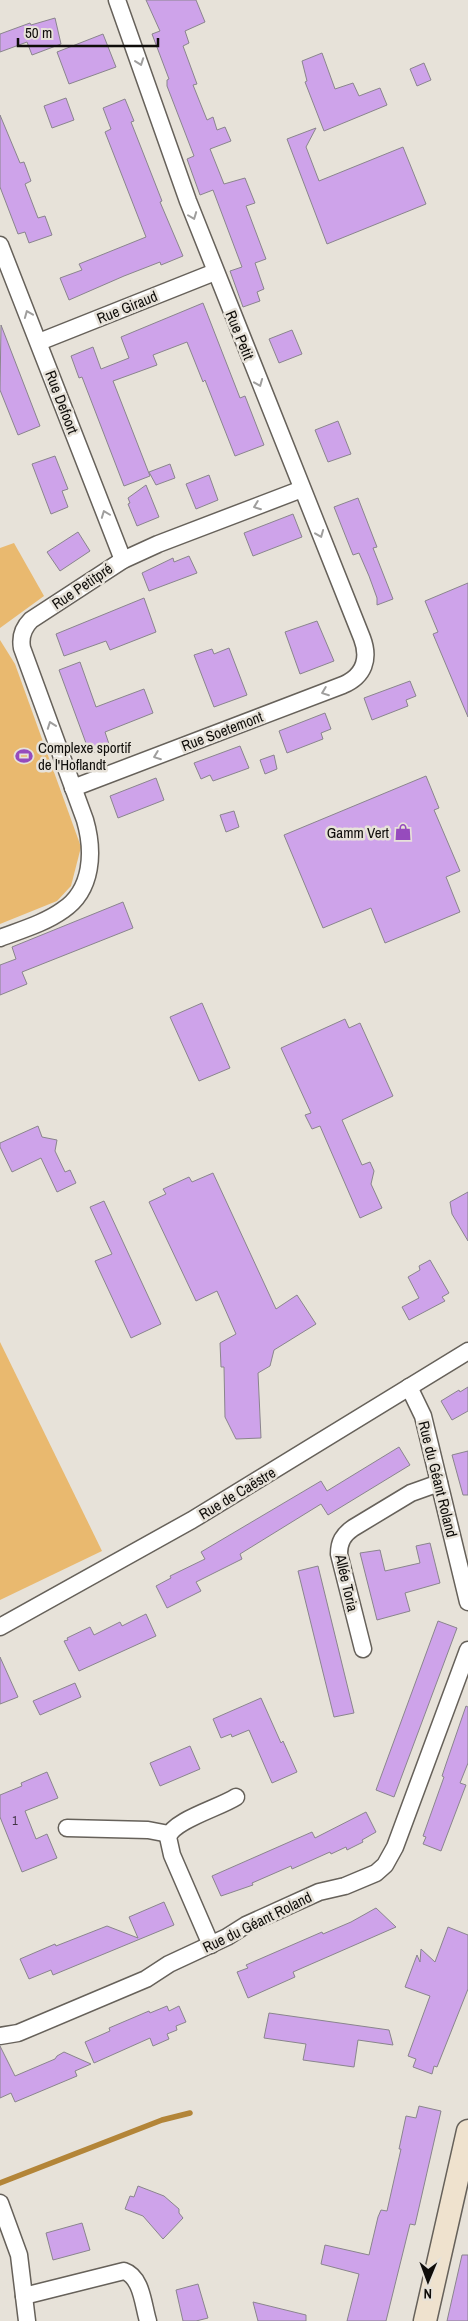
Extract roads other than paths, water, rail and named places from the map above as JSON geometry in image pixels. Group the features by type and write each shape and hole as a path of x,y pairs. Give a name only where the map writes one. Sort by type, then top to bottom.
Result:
{"main road":[{"path":"425,2321 468,2131"}],"street":[{"name":"Rue Petit","path":"116,0 215,272 365,645 364,667"},
{"name":"Rue Defoort","path":"0,245 123,560"},
{"name":"Rue Giraud","path":"39,342 215,272"},
{"name":"Rue Petitpré","path":"0,938 62,911 73,902 81,890 91,860 90,841 73,788 24,653 22,635 25,627 31,620 123,560 158,544 302,489"},
{"name":"Rue Soetemont","path":"73,788 343,686 357,678 364,667"},
{"name":"Rue de Caëstre","path":"0,1627 174,1531 468,1351"},
{"name":"Rue du Géant Roland","path":"409,1387 423,1416 468,1602"},
{"name":"Allée Toria","path":"363,1649 339,1554 340,1543 353,1528 411,1493 439,1483"},
{"name":"Rue du Géant Roland","path":"0,2036 18,2033 146,1979 173,1962 211,1945 246,1925 318,1892 345,1886 376,1873 382,1868 395,1847 468,1650"},
{"path":"211,1945 169,1848 169,1834 176,1826 219,1808 236,1797"},
{"path":"67,1828 148,1830 169,1834"},
{"path":"0,2203 17,2246 23,2273 27,2321"},
{"path":"24,2296 124,2271 132,2273 137,2280 148,2321"}],"waterway":[{"path":"0,2183 162,2120 190,2113"}],"place":[{"name":"Complexe sportif de l'Hoflandt","path":"24,756"},
{"name":"Gamm Vert","path":"403,832"}]}
